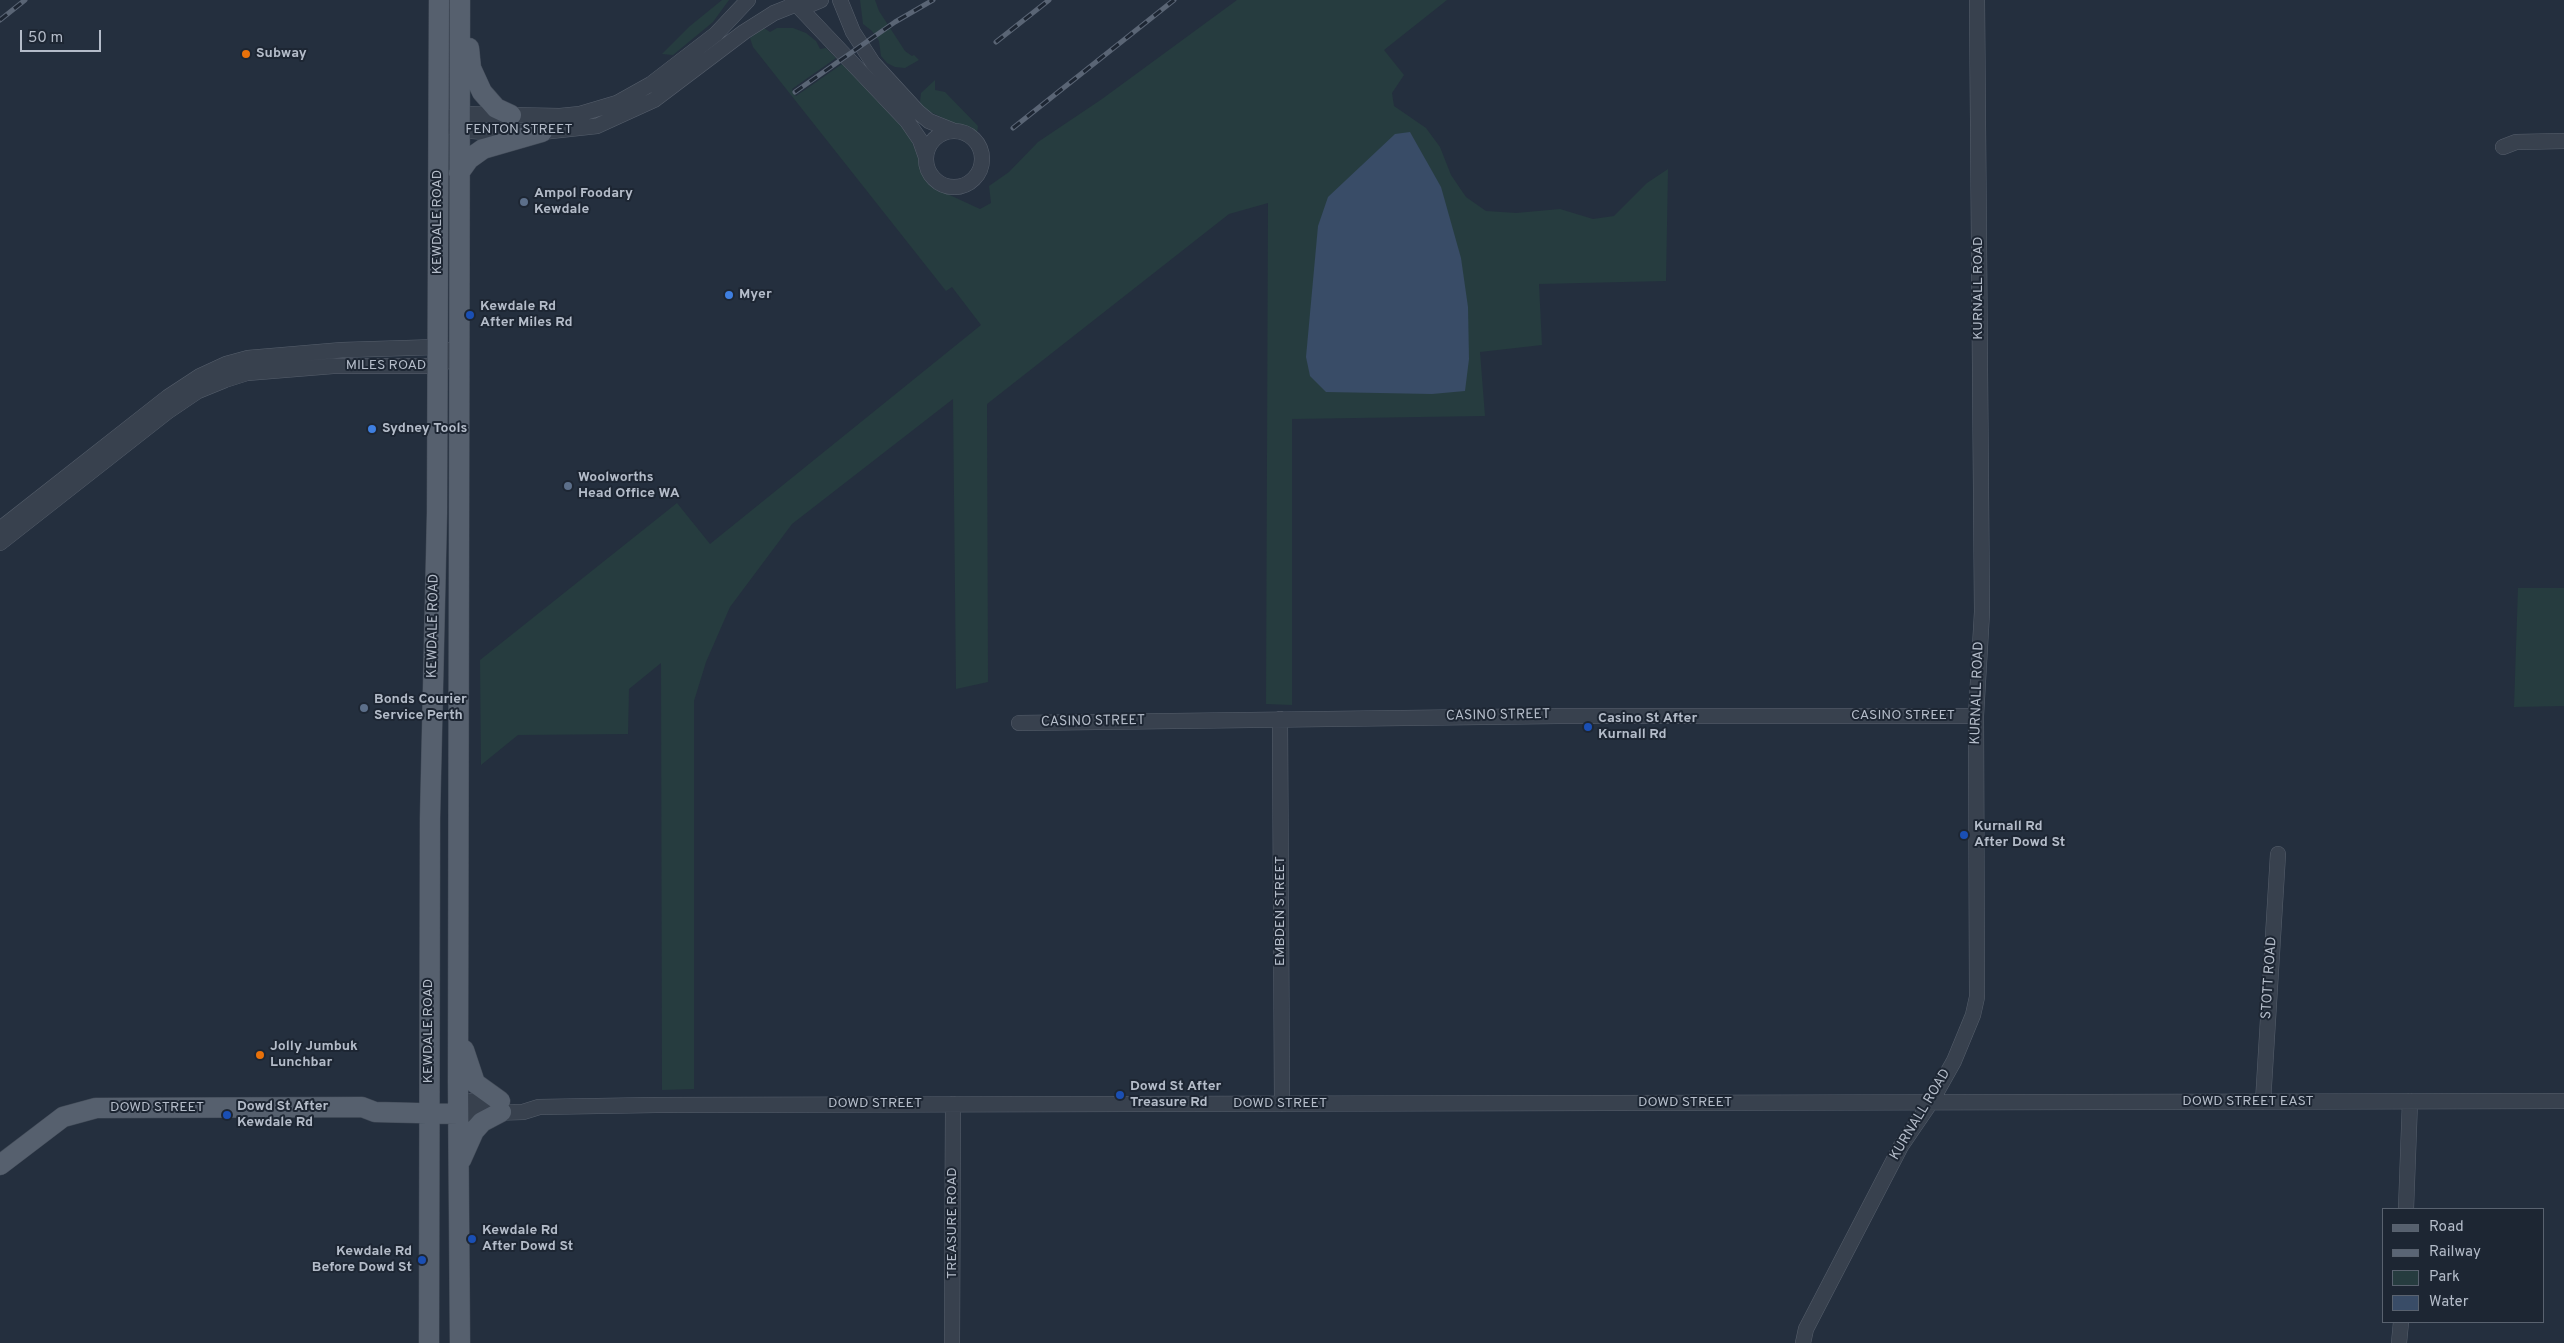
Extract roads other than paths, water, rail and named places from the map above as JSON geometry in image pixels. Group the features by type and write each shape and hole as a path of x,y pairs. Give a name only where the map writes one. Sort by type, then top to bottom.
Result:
{"main road":[{"name":"KEWDALE ROAD","path":"428,1343 430,818 438,356 439,0"},
{"name":"KEWDALE ROAD","path":"460,0 458,597 460,1343"},
{"path":"460,0 468,29 471,68 477,84 496,108 512,115"},
{"path":"459,173 469,158 483,149 542,132"},
{"path":"434,598 458,597"},
{"path":"459,1037 475,1083 500,1106 474,1131 459,1167"},
{"name":"DOWD STREET","path":"0,1165 63,1117 96,1108 362,1107 375,1112 429,1107 458,1108"}],"street":[{"name":"FENTON STREET","path":"459,122 512,115 580,114 617,104 651,84 716,34 748,0"},
{"name":"FENTON STREET","path":"439,121 542,132 597,126 641,108 678,84 744,32 774,13 792,4 809,5 821,0"},
{"path":"792,4 907,121 920,140 930,173 942,184 958,187 973,180 981,166 981,151 972,138 929,121 918,112 873,63 854,32 840,0"},
{"name":"KURNALL ROAD","path":"1803,1343 1806,1329 1901,1146 1932,1102 1954,1062 1973,1015 1977,997 1976,716 1982,612 1977,0"},
{"path":"926,156 932,141 946,132 954,131"},
{"path":"2502,147 2516,142 2564,141"},
{"name":"MILES ROAD","path":"0,543 166,412 198,391 224,380 262,372 459,354"},
{"name":"MILES ROAD","path":"0,529 168,397 200,376 226,364 248,358 271,355 438,356"},
{"name":"CASINO STREET","path":"1019,723 1548,716 1976,716"},
{"name":"EMBDEN STREET","path":"1280,719 1282,1104"},
{"name":"STOTT ROAD","path":"2263,1102 2278,854"},
{"path":"2406,1208 2410,1101"},
{"name":"DOWD STREET EAST","path":"1932,1102 2564,1101"},
{"name":"DOWD STREET","path":"458,1108 500,1106 523,1112 539,1107 953,1104 1932,1102"},
{"name":"TREASURE ROAD","path":"952,1343 953,1104"},
{"path":"2399,1343 2401,1323"}],"water":[{"path":"1410,132 1441,187 1461,258 1468,307 1469,359 1465,391 1432,394 1326,392 1310,376 1306,357 1318,226 1328,197 1395,134"}],"railway":[{"path":"0,20 25,0"},
{"path":"795,92 895,22 933,0"},
{"path":"996,42 1049,0"},
{"path":"1013,128 1174,0"}],"place":[{"name":"Subway","path":"246,54"},
{"name":"Ampol Foodary Kewdale","path":"524,202"},
{"name":"Myer","path":"729,295"},
{"name":"Kewdale Rd After Miles Rd","path":"470,315"},
{"name":"Sydney Tools","path":"372,429"},
{"name":"Woolworths Head Office WA","path":"568,486"},
{"name":"Bonds Courier Service Perth","path":"364,708"},
{"name":"Casino St After Kurnall Rd","path":"1588,727"},
{"name":"Kurnall Rd After Dowd St","path":"1964,835"},
{"name":"Jolly Jumbuk Lunchbar","path":"260,1055"},
{"name":"Dowd St After Treasure Rd","path":"1120,1095"},
{"name":"Dowd St After Kewdale Rd","path":"227,1115"},
{"name":"Kewdale Rd After Dowd St","path":"472,1239"},
{"name":"Kewdale Rd Before Dowd St","path":"422,1260"}]}
